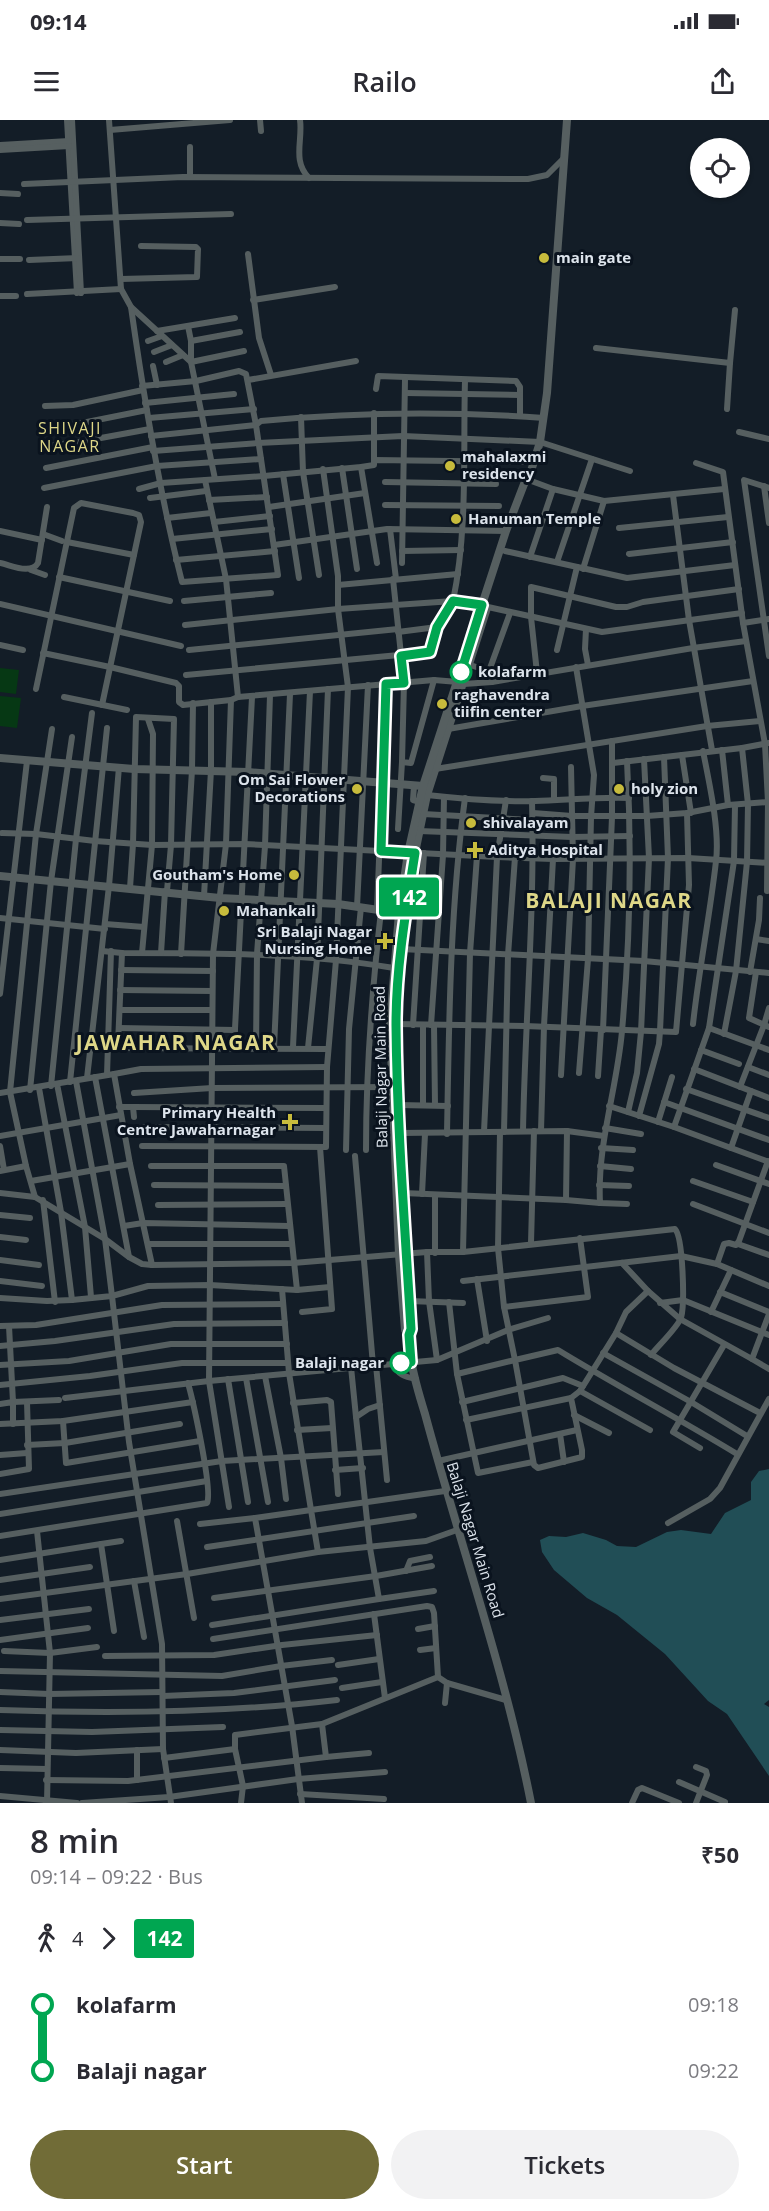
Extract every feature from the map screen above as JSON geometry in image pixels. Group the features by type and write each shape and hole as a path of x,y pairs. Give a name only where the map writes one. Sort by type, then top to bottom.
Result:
{"street":[{"path":"67,120 79,293"},
{"path":"70,144 72,120"},
{"path":"110,120 121,290 131,307 191,363"},
{"path":"110,130 230,120"},
{"path":"260,120 261,131"},
{"path":"300,120 302,134 298,149 300,166 309,178"},
{"path":"409,1335 411,1329 403,1254 399,1105 393,1024 401,949 419,831 427,795 461,683 470,665 485,606 540,442 544,418 567,120"},
{"path":"0,145 70,144"},
{"path":"0,150 31,145"},
{"path":"190,147 190,177"},
{"path":"24,184 113,178 190,177 528,179 547,175 563,159"},
{"path":"0,193 18,194"},
{"path":"27,220 231,214"},
{"path":"0,224 19,224"},
{"path":"121,279 197,277 198,249 196,247 141,246"},
{"path":"248,254 259,338 271,375"},
{"path":"29,260 77,258"},
{"path":"0,259 20,259"},
{"path":"253,300 335,287"},
{"path":"27,294 121,290"},
{"path":"0,296 16,296"},
{"path":"45,406 73,405 143,388 157,385 196,381 239,371 246,374 254,409 278,575 182,582 153,449 149,418 143,388 131,307"},
{"path":"727,409 735,310"},
{"path":"148,341 160,334 188,326 235,318"},
{"path":"188,326 191,363 215,479"},
{"path":"190,341 240,332"},
{"path":"154,352 172,345"},
{"path":"596,348 730,363"},
{"path":"183,365 244,351"},
{"path":"166,362 183,355"},
{"path":"248,380 356,361"},
{"path":"153,366 157,385"},
{"path":"376,389 378,376 405,379 516,381 519,384 520,416"},
{"path":"402,563 405,379"},
{"path":"186,675 430,652 437,627 453,601 458,574 463,529 465,380"},
{"path":"405,393 520,395"},
{"path":"44,426 72,425 146,406 234,394"},
{"path":"149,418 254,409"},
{"path":"46,446 151,432 256,425 261,421 301,417 404,412 544,418"},
{"path":"139,489 161,483 374,465 374,413"},
{"path":"301,417 303,472 319,575"},
{"path":"739,432 769,439"},
{"path":"46,468 153,449 403,436 540,442 630,471"},
{"path":"44,488 157,466 261,459"},
{"path":"557,562 592,459"},
{"path":"374,460 463,461 532,467"},
{"path":"696,463 723,472 743,623 760,721 767,743 769,802 767,891"},
{"path":"362,466 377,563"},
{"path":"342,468 357,569"},
{"path":"142,1146 326,1147 326,1087 336,960 348,687 338,609 333,537 323,469"},
{"path":"283,474 299,578"},
{"path":"205,480 226,579 235,671 226,844 213,954 209,1363 209,1381 229,1507"},
{"path":"528,480 553,489 604,501 724,489"},
{"name":"Balaji Nagar Main Road","path":"528,480 506,531 461,683 418,786 420,802 416,853 399,913 394,968 392,1087 403,1254 405,1330 409,1335 411,1362 445,1491 482,1606 531,1803"},
{"path":"769,523 767,487 744,480 766,619 769,656"},
{"path":"385,482 496,484"},
{"path":"530,557 553,489"},
{"path":"150,498 206,491"},
{"path":"269,507 365,493"},
{"path":"673,495 693,648 712,750"},
{"path":"209,500 267,497"},
{"path":"557,650 569,596 604,501"},
{"path":"36,689 59,578 64,541 76,504 133,513 139,515 141,522 102,705"},
{"path":"385,505 499,506"},
{"path":"30,570 38,563 47,507"},
{"path":"167,518 211,513"},
{"path":"214,522 270,516"},
{"path":"619,528 728,517"},
{"path":"172,539 272,529"},
{"path":"176,560 222,557 294,542 390,529 506,531"},
{"path":"390,529 404,683 398,829"},
{"path":"0,531 134,555"},
{"path":"629,554 733,542"},
{"path":"402,551 461,550"},
{"path":"505,551 627,578 735,565"},
{"path":"0,563 45,575"},
{"path":"338,585 458,574"},
{"path":"59,578 170,601"},
{"path":"537,673 531,617 531,587 627,607 643,602 739,589"},
{"path":"184,601 271,593"},
{"path":"185,625 338,609 453,601 609,633 634,627 742,614"},
{"path":"0,604 181,646"},
{"path":"492,682 489,671 510,613"},
{"path":"743,623 766,619"},
{"path":"189,650 437,627"},
{"path":"586,629 585,649 588,665"},
{"path":"43,653 176,683 179,686 179,702 183,705 234,698 434,680 461,683 492,682 746,641"},
{"path":"0,645 23,650"},
{"path":"470,665 489,671"},
{"path":"576,667 594,776 588,959 579,1073"},
{"path":"402,762 411,763 434,680"},
{"path":"448,729 582,706 753,681"},
{"path":"377,910 386,684"},
{"path":"346,1150 349,1029 356,962 368,685"},
{"path":"308,1048 317,959 328,689"},
{"path":"293,1047 310,691"},
{"path":"274,1048 290,693"},
{"path":"256,1047 257,954 265,846 270,695"},
{"path":"64,697 127,710"},
{"path":"234,1048 252,697"},
{"path":"204,896 211,770 211,702"},
{"path":"181,954 192,770 193,703"},
{"path":"91,1297 84,1227 54,1085 76,839 92,713"},
{"path":"130,888 136,717 174,719 171,845 161,953"},
{"path":"142,953 152,845 154,769 153,734 148,719"},
{"path":"435,769 707,726 760,721"},
{"path":"106,728 73,1082 93,1170 105,1239 131,1453 162,1655 163,1749 170,1800"},
{"path":"35,1197 10,1092 36,834 52,729"},
{"path":"30,1090 51,881 72,737"},
{"path":"598,1076 611,858 612,741"},
{"path":"613,763 767,743"},
{"path":"724,1034 736,970 747,862 748,804 742,748"},
{"path":"674,1127 709,1028 734,861 732,805 722,750"},
{"path":"693,1024 699,966 717,859 714,809 703,752"},
{"path":"393,1024 544,1026 676,1032 688,885 689,813 682,754"},
{"path":"639,1116 660,1031 668,858 664,757"},
{"path":"0,758 134,769 248,772 418,786"},
{"path":"628,1112 637,1073 641,1032 649,858 644,759"},
{"path":"0,994 27,760"},
{"path":"600,1203 601,1148 617,1073 622,1031 630,858 627,761"},
{"path":"87,1078 110,886 119,767"},
{"path":"561,1075 573,859 571,767"},
{"path":"543,778 554,779 554,800"},
{"path":"427,795 532,801 594,797 629,798"},
{"path":"435,1105 433,1025 444,797"},
{"path":"447,1134 451,952 458,855 465,798"},
{"path":"484,1132 497,857 506,800"},
{"path":"523,1131 525,1026 534,858 532,801"},
{"path":"423,814 503,819 533,816 630,817 689,813 732,805 769,802"},
{"path":"419,831 572,837 630,836"},
{"path":"2,832 152,845 245,844 497,857 688,858 768,863"},
{"path":"413,1025 417,950 416,853"},
{"path":"463,1252 470,953 477,856"},
{"path":"514,857 498,1198 498,1248 508,1330 528,1440 533,1462 538,1468 582,1457 571,1398"},
{"path":"531,1243 531,1198 538,1131 554,859"},
{"path":"0,876 220,898 320,902 399,913"},
{"path":"760,898 748,1015 751,1020 767,1026"},
{"path":"366,1150 366,1088 381,911 377,910"},
{"path":"0,918 86,926 144,927"},
{"path":"756,939 769,941"},
{"path":"401,949 644,961 769,973"},
{"path":"102,951 257,954 356,962 394,968"},
{"path":"111,951 111,1074 152,1265"},
{"path":"122,953 118,1044 123,1048 293,1047 328,1049"},
{"path":"121,970 213,971"},
{"path":"120,990 212,991"},
{"path":"740,1087 767,1026 769,1008"},
{"path":"120,1010 212,1010"},
{"path":"423,1025 423,1105"},
{"path":"119,1028 235,1030"},
{"path":"709,1028 769,1050"},
{"path":"701,1050 739,1064"},
{"path":"0,1094 141,1069 327,1067"},
{"path":"748,1067 769,1075"},
{"path":"694,1069 769,1098"},
{"path":"95,1077 129,1257"},
{"path":"658,1122 672,1077"},
{"path":"134,1093 212,1088 392,1087"},
{"path":"39,1088 62,1212 72,1300"},
{"path":"686,1089 769,1118"},
{"path":"731,1148 751,1091"},
{"path":"664,1102 769,1140"},
{"path":"399,1105 448,1106"},
{"path":"609,1106 769,1161 738,1244"},
{"path":"119,1107 326,1108"},
{"path":"133,1107 134,1118"},
{"path":"0,1136 121,1115"},
{"path":"141,1127 326,1128"},
{"path":"605,1128 641,1134"},
{"path":"400,1133 567,1131 604,1136"},
{"path":"566,1200 567,1131"},
{"path":"422,1194 425,1134"},
{"path":"0,1146 2,1170 26,1166"},
{"path":"302,1312 332,1309 320,1147"},
{"path":"601,1148 633,1150"},
{"path":"355,1156 387,1480"},
{"path":"31,1181 130,1164"},
{"path":"716,1165 769,1184"},
{"path":"151,1166 284,1166 297,1290"},
{"path":"600,1166 631,1169"},
{"path":"693,1181 753,1202"},
{"path":"154,1185 285,1186"},
{"path":"599,1185 629,1186"},
{"path":"0,1193 43,1200 129,1257 142,1264 152,1265 293,1263 427,1252 463,1252 675,1229 678,1233 681,1256 680,1319 651,1354"},
{"path":"402,1193 627,1204"},
{"path":"435,1195 435,1253"},
{"path":"43,1200 55,1302"},
{"path":"158,1205 287,1204"},
{"path":"693,1204 769,1233"},
{"path":"0,1215 30,1218"},
{"path":"124,1226 143,1222 289,1226"},
{"path":"0,1237 26,1240"},
{"path":"504,1307 588,1297 580,1238"},
{"path":"148,1244 291,1244"},
{"path":"717,1264 724,1244 738,1244 769,1255"},
{"path":"427,1252 429,1301 437,1360"},
{"path":"463,1281 681,1256 717,1264 769,1286"},
{"path":"0,1260 39,1265"},
{"path":"622,1263 648,1292 680,1319 769,1370"},
{"path":"711,1312 731,1270"},
{"path":"477,1279 487,1341"},
{"path":"0,1281 42,1286"},
{"path":"0,1298 55,1302 112,1296 148,1286 210,1285 297,1290 330,1287"},
{"path":"282,1288 293,1403 318,1552"},
{"path":"466,1420 571,1398 592,1371 616,1333 626,1312 648,1292"},
{"path":"720,1292 769,1313 766,1333 752,1359"},
{"path":"660,1303 682,1300 766,1333"},
{"path":"409,1301 463,1303"},
{"path":"449,1302 457,1374 477,1471 479,1474 533,1462"},
{"path":"0,1326 36,1325 162,1305 283,1304"},
{"path":"0,1404 62,1399 188,1383 437,1360 487,1341 508,1330 548,1318"},
{"path":"0,1346 174,1324 285,1323"},
{"path":"9,1326 13,1424"},
{"path":"616,1333 702,1383 760,1413"},
{"path":"0,1365 69,1360 171,1344 287,1344"},
{"path":"700,1448 673,1432 724,1345"},
{"path":"457,1374 558,1350 737,1454"},
{"path":"603,1353 747,1436"},
{"path":"0,1384 182,1363 288,1363"},
{"path":"395,1363 400,1374 416,1379"},
{"path":"351,1367 370,1548 379,1599"},
{"path":"265,1376 281,1458 286,1499"},
{"path":"246,1378 268,1502"},
{"path":"462,1402 563,1378 650,1430"},
{"path":"228,1379 248,1502"},
{"path":"0,1536 207,1503 209,1499 207,1481 188,1383"},
{"path":"668,1523 710,1499 720,1488 769,1399"},
{"path":"293,1403 330,1400 338,1494"},
{"path":"0,1474 29,1469 27,1401"},
{"path":"0,1424 63,1421 193,1402"},
{"path":"356,1418 368,1409 380,1405"},
{"path":"574,1415 609,1433"},
{"path":"63,1421 66,1463 200,1441"},
{"path":"27,1445 65,1443 180,1424"},
{"path":"297,1430 332,1428"},
{"path":"438,1461 577,1430"},
{"path":"560,1434 564,1462"},
{"path":"0,1494 222,1461 384,1452"},
{"path":"0,1455 27,1453"},
{"path":"335,1470 363,1468"},
{"path":"0,1514 207,1481"},
{"path":"200,1524 445,1491"},
{"path":"207,1547 414,1516"},
{"path":"255,1518 289,1706 302,1803"},
{"path":"177,1521 194,1618"},
{"path":"0,1599 187,1574 318,1552 426,1540 458,1530"},
{"path":"37,1531 50,1653 47,1802"},
{"path":"0,1560 121,1541"},
{"path":"101,1544 114,1631"},
{"path":"406,1571 410,1561 430,1557"},
{"path":"214,1598 432,1566"},
{"path":"0,1580 90,1567"},
{"path":"134,1581 144,1637"},
{"path":"212,1625 434,1592"},
{"path":"213,1639 432,1607 438,1677"},
{"path":"0,1620 89,1609"},
{"path":"374,1614 385,1698"},
{"path":"418,1629 435,1626"},
{"path":"0,1640 88,1628"},
{"path":"105,1656 214,1655 377,1635"},
{"path":"4,1651 50,1653 97,1647"},
{"path":"420,1650 436,1648"},
{"path":"338,1665 379,1659"},
{"path":"0,1671 222,1676 332,1660"},
{"path":"438,1677 447,1683 506,1700"},
{"path":"242,1803 243,1786 234,1738 237,1734 322,1724 438,1677"},
{"path":"0,1692 234,1694 335,1680"},
{"path":"342,1688 382,1682"},
{"path":"445,1703 447,1683"},
{"path":"0,1710 163,1712 289,1706 337,1700"},
{"path":"322,1724 326,1757"},
{"path":"0,1730 92,1732 223,1727"},
{"path":"0,1750 47,1752 163,1749"},
{"path":"164,1758 235,1749"},
{"path":"137,1750 137,1780"},
{"path":"46,1780 113,1782 137,1780 369,1753"},
{"path":"696,1767 707,1773 696,1803"},
{"path":"0,1768 47,1770"},
{"path":"82,1803 170,1800 243,1786 385,1772"},
{"path":"679,1782 725,1802"},
{"path":"632,1803 638,1790 642,1788 679,1803"},
{"path":"300,1794 384,1799"},
{"path":"0,1796 77,1803"}],"green space":[{"path":"0,668 19,670 16,694 0,692"},
{"path":"0,696 21,698 17,728 0,726"}],"water":[{"path":"769,1469 769,1700 764,1704 769,1707 769,1776 727,1714 708,1701 665,1654 617,1615 587,1598 554,1570 542,1552 540,1540 549,1536 566,1537 583,1533 617,1546 636,1547 667,1532 681,1530 711,1534 725,1513 751,1500 751,1482 759,1471"}],"bus line":[{"name":"142","path":"401,1363 411,1362 409,1335 411,1329 402,1193 396,1024 401,949 415,853 381,851 386,684 404,683 401,656 430,652 437,627 453,601 482,605 461,672"}],"place":[{"name":"main gate","path":"544,258"},
{"name":"mahalaxmi residency","path":"450,466"},
{"name":"Hanuman Temple","path":"456,519"},
{"name":"kolafarm","path":"461,672"},
{"name":"raghavendra tiifin center","path":"442,704"},
{"name":"Om Sai Flower Decorations","path":"357,789"},
{"name":"holy zion","path":"619,789"},
{"name":"shivalayam","path":"471,823"},
{"name":"Aditya Hospital","path":"475,850"},
{"name":"Goutham's Home","path":"294,875"},
{"name":"Mahankali","path":"224,911"},
{"name":"Sri Balaji Nagar Nursing Home","path":"385,941"},
{"name":"Primary Health Centre Jawaharnagar","path":"290,1122"},
{"name":"Balaji nagar","path":"401,1363"}],"district":[{"name":"SHIVAJI NAGAR","path":"70,437"},
{"name":"BALAJI NAGAR","path":"609,901"},
{"name":"JAWAHAR NAGAR","path":"176,1043"}]}
